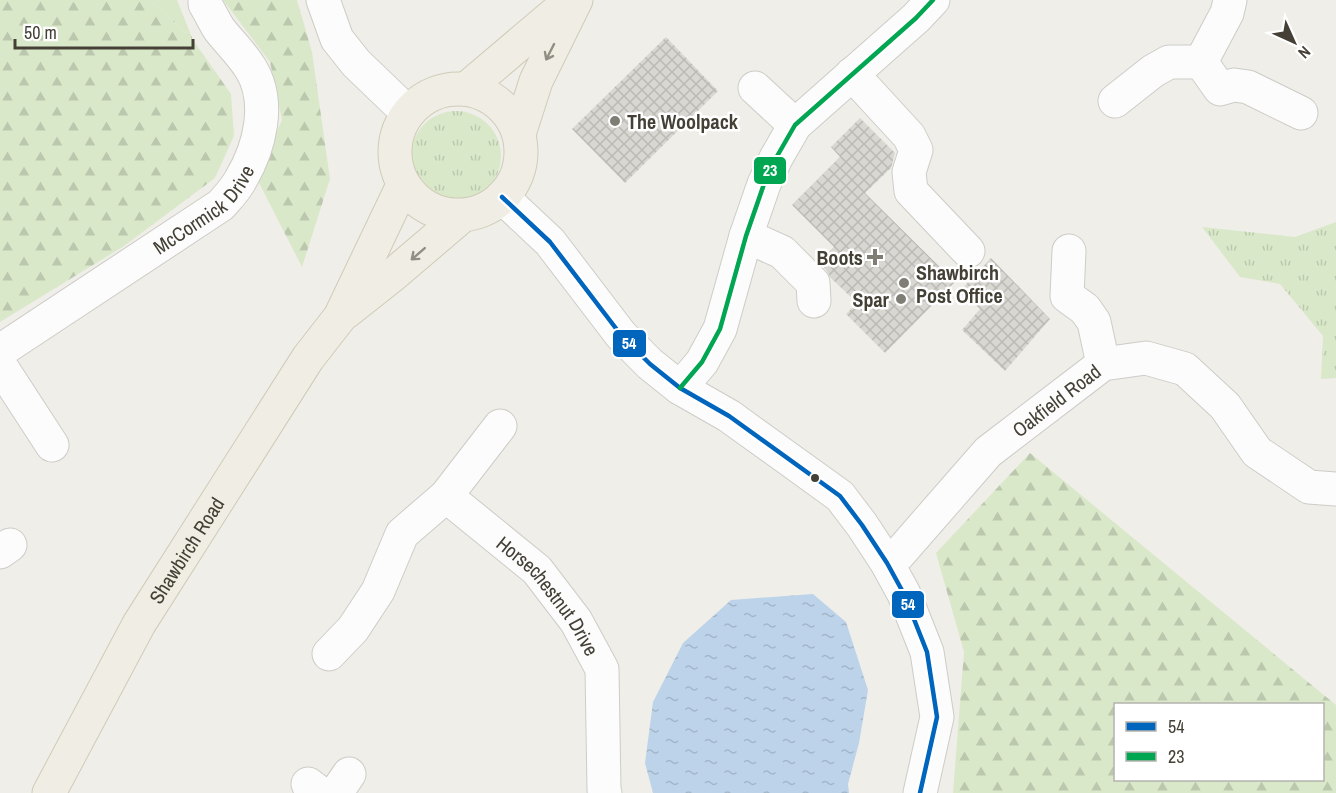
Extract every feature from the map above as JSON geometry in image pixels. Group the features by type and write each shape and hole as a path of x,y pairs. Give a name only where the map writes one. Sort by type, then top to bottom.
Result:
{"main road":[{"path":"466,89 572,0"},
{"path":"519,134 536,81 576,0"},
{"path":"466,89 484,94 499,104 511,117 519,134 521,151 519,168 513,184 502,197 484,210 462,216 445,214 428,208 414,199 403,185 394,156 395,140 408,112 424,98 444,90 466,89"},
{"name":"Shawbirch Road","path":"49,793 139,624 308,358 340,317 403,185"},
{"name":"Shawbirch Road","path":"340,317 462,216"}],"street":[{"name":"McCormick Drive","path":"0,351 221,205 241,180 259,135 262,112 260,87 250,68 219,28 205,0"},
{"path":"323,0 337,39 356,63 408,112"},
{"path":"1201,62 1227,12 1230,0"},
{"path":"680,388 702,362 720,329 746,236 764,184 795,125 852,74 916,6"},
{"path":"1115,101 1153,71 1169,62 1201,62"},
{"path":"1201,62 1220,89 1234,85 1248,87 1301,112"},
{"path":"852,74 909,136 916,150 909,172 911,191 968,251"},
{"path":"755,88 795,125"},
{"path":"502,197 550,242 621,335 650,364 680,388 729,416 840,496 887,563 904,594 927,652 937,717 920,793"},
{"path":"746,236 782,252 813,283 814,301"},
{"path":"1069,251 1067,296 1085,309 1094,322 1103,364"},
{"name":"Oakfield Road","path":"887,563 899,554 988,452 1103,364 1146,358 1185,369 1226,406 1257,452 1309,487 1336,489"},
{"path":"0,364 52,445"},
{"path":"328,654 353,629 378,591 402,534 446,496 500,426"},
{"name":"Horsechestnut Drive","path":"446,496 537,570 576,621 587,640 602,669 605,793"}],"green space":[{"path":"0,0 150,0 193,40 231,94 234,136 215,178 124,246 0,322"},
{"path":"150,0 177,0 193,40"},
{"path":"223,0 297,0 312,52 330,179 302,267 256,177 282,120 270,62"},
{"path":"456,111 473,115 488,124 497,139 501,156 497,173 488,188 473,197 456,201 439,197 424,188 415,173 411,156 415,139 424,124 439,115"},
{"path":"1336,222 1336,378 1321,379 1323,336 1280,284 1240,277 1202,227 1295,237"},
{"path":"1030,453 1336,705 1336,793 953,793 964,652 936,553"}],"water":[{"path":"813,594 846,622 868,690 859,743 848,784 849,793 653,793 645,763 653,702 683,643 731,600"}],"building":[{"path":"666,37 718,91 625,183 572,129"},
{"path":"860,118 895,153 891,168 865,193 955,282 885,353 846,314 857,303 830,277 819,262 834,247 792,205 840,157 831,147"},
{"path":"991,258 1050,319 1005,371 962,330 980,309 960,291"}],"transit line":[{"name":"23","path":"680,388 702,362 720,329 746,236 764,184 795,125 916,18 933,0"},
{"name":"54","path":"502,197 550,242 621,335 650,364 680,388 729,416 840,496 862,525 904,594 927,652 937,717 920,793"}],"place":[{"name":"The Woolpack","path":"615,121"},
{"name":"Boots","path":"875,257"},
{"name":"Shawbirch Post Office","path":"904,283"},
{"name":"Spar","path":"901,299"}]}
